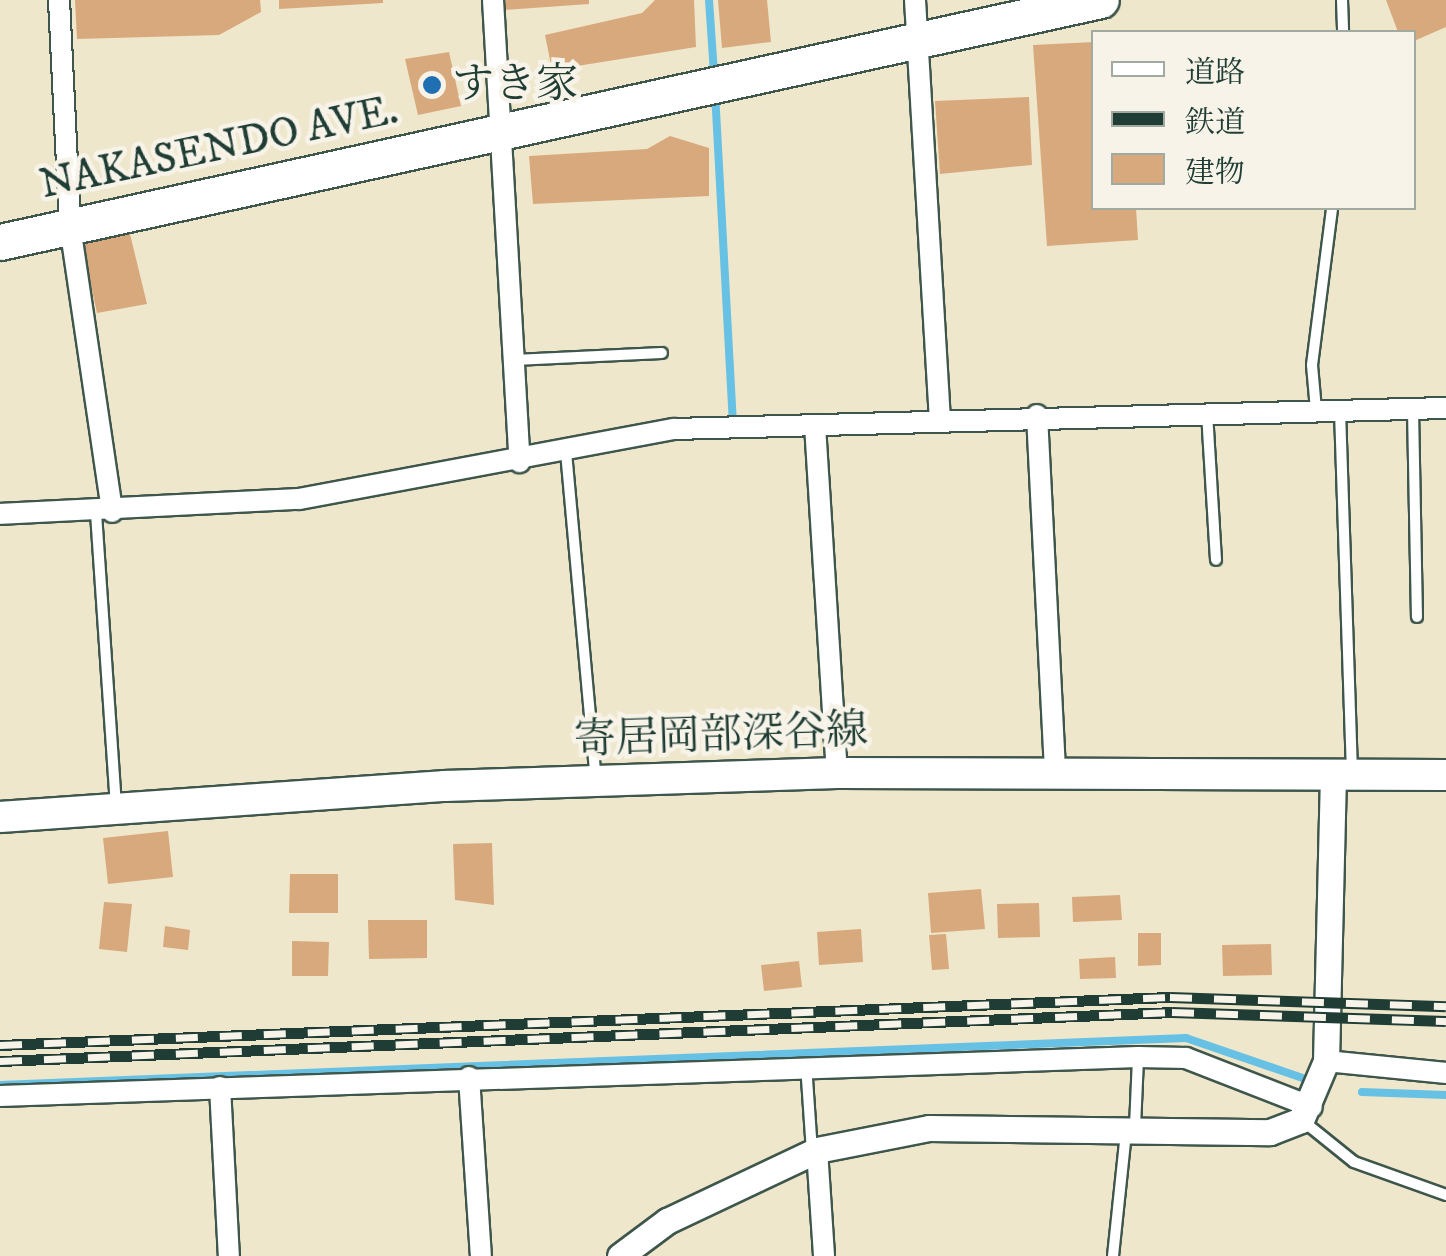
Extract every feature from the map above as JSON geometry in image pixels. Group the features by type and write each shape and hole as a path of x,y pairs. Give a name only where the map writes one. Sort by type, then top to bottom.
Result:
{"highway":[{"name":"NAKASENDO AVE.","path":"0,242 1101,0"}],"main road":[{"name":"寄居岡部深谷線","path":"0,818 596,781 837,774 1446,775"}],"street":[{"path":"60,0 70,226 104,512"},
{"path":"493,0 520,462"},
{"path":"915,0 940,416"},
{"path":"0,514 104,512 299,499 520,462 674,428 815,426 940,416 1446,408"},
{"path":"1037,414 1054,774"},
{"path":"815,426 837,774"},
{"path":"620,1256 667,1222 814,1151 928,1128 1270,1132 1307,1113 1326,1061 1342,774"},
{"path":"0,1096 806,1064 1138,1056 1186,1058 1307,1113"},
{"path":"1326,1061 1446,1073"},
{"path":"469,1076 481,1256"},
{"path":"220,1087 229,1256"},
{"path":"814,1151 824,1256"}],"lane":[{"path":"1342,0 1343,30"},
{"path":"1316,410 1312,365 1332,210"},
{"path":"514,360 662,353"},
{"path":"1413,409 1417,617"},
{"path":"1340,410 1342,774"},
{"path":"1207,412 1216,560"},
{"path":"566,452 596,781"},
{"path":"104,512 116,809"},
{"path":"1113,1256 1138,1056"},
{"path":"806,1064 814,1151"},
{"path":"1307,1113 1354,1162 1446,1195"}],"building":[{"path":"75,0 260,0 261,12 219,35 77,39"},
{"path":"279,0 383,0 383,3 279,9"},
{"path":"503,0 589,0 589,4 503,10"},
{"path":"655,0 694,0 696,47 552,70 545,35 642,13"},
{"path":"718,0 767,0 771,42 722,48"},
{"path":"1386,0 1446,0 1446,27 1416,40 1416,30 1397,30"},
{"path":"1091,42 1091,210 1136,210 1138,240 1047,246 1033,45"},
{"path":"449,52 461,106 418,115 405,59"},
{"path":"1029,97 1032,165 940,174 935,101"},
{"path":"670,136 709,148 709,196 533,204 529,156 647,149"},
{"path":"130,234 147,304 97,313 82,244"},
{"path":"168,831 173,877 108,884 103,838"},
{"path":"492,843 494,905 455,900 453,844"},
{"path":"290,874 338,874 338,913 289,913"},
{"path":"981,889 985,929 931,933 928,893"},
{"path":"1120,895 1122,920 1073,922 1072,897"},
{"path":"104,902 132,904 127,952 99,949"},
{"path":"1039,903 1040,937 998,938 997,904"},
{"path":"368,920 427,920 427,958 369,959"},
{"path":"165,926 190,930 188,950 163,947"},
{"path":"861,929 863,962 819,965 817,932"},
{"path":"1138,933 1161,933 1161,965 1138,966"},
{"path":"946,934 949,969 932,970 929,935"},
{"path":"292,941 329,942 328,976 292,976"},
{"path":"1271,944 1272,975 1223,976 1222,945"},
{"path":"1115,957 1116,978 1080,979 1079,959"},
{"path":"799,961 802,987 764,991 761,965"}],"waterway":[{"path":"709,0 714,73"},
{"path":"715,92 733,427"},
{"path":"0,1085 1186,1038 1303,1078"},
{"path":"1362,1092 1446,1095"}],"railway":[{"path":"0,1045 1170,997 1446,1006"},
{"path":"0,1061 1172,1012 1446,1021"}],"place":[{"name":"すき家","path":"432,85"}]}
